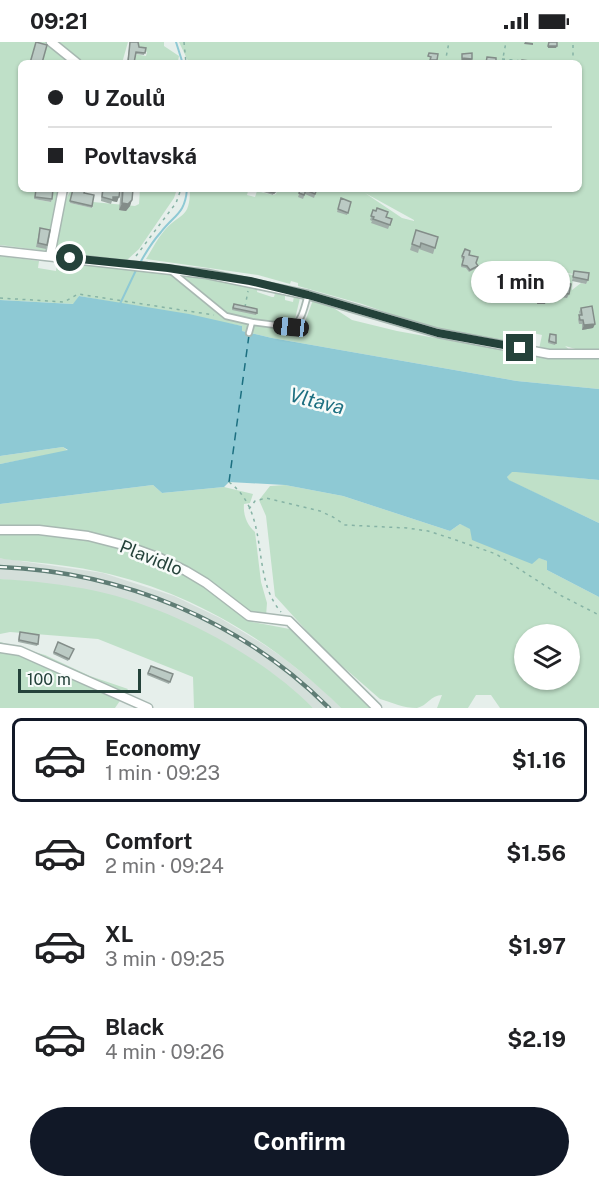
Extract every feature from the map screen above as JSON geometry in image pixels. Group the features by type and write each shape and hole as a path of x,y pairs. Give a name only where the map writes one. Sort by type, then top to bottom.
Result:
{"street":[{"path":"51,42 73,60"},
{"path":"50,256 62,192"},
{"path":"0,251 168,268 308,295 438,333 557,354 599,354"},
{"name":"Plavidlo","path":"0,530 64,532 126,546 186,571 249,616 289,621"},
{"path":"289,621 377,708"},
{"path":"0,648 20,651 148,708"}],"lane":[{"path":"168,268 226,316 243,320 250,327"},
{"path":"242,328 291,327 297,324 301,319 308,295"}],"path":[{"path":"184,42 186,60"},
{"path":"446,60 449,42"},
{"path":"506,42 502,59 510,60"},
{"path":"573,42 573,60"},
{"path":"131,265 133,259 176,203 180,192"},
{"path":"243,320 250,284"},
{"path":"0,298 64,302 78,294 226,316"},
{"path":"229,482 236,488 257,526 264,581 271,600 289,621"},
{"path":"249,509 255,501 266,498 320,512 345,525 428,531 496,554 558,594 599,615"}],"shaded area":[{"path":"0,558 103,573 174,596 220,618 263,644 323,690 341,708 313,708 273,674 232,647 167,615 75,587 0,579"}],"green space":[{"path":"0,42 47,42 71,60 18,60 18,192 35,192 34,199 51,202 53,192 59,192 47,251 0,245"},
{"path":"55,42 128,42 123,60 76,60"},
{"path":"137,42 164,42 164,46 179,56 178,60 134,60 135,54 146,56 147,52 138,49"},
{"path":"179,42 599,42 599,351 579,350 565,346 571,351 539,349 542,335 533,333 529,347 432,328 362,304 298,286 298,283 291,281 290,284 258,275 146,259 164,231 186,211 190,192 248,192 247,195 255,197 257,192 276,194 277,192 582,192 582,60 188,60","holes":["365,193 414,220 402,218","540,269 587,276 586,284 581,283 572,290 573,275"]},
{"path":"70,192 72,192 70,203 92,208 93,202 135,206 139,204 140,192 176,192 139,249 127,260 55,254 64,202"},
{"path":"0,256 39,261 38,268 56,271 57,263 206,276 258,286 257,292 272,297 275,293 293,302 294,296 300,298 295,319 299,326 303,327 313,300 326,303 352,320 397,331 519,353 565,358 599,358 599,389 517,381 272,338 242,331 242,326 79,296 74,304 0,300"},
{"path":"63,447 68,451 0,464 0,456"},
{"path":"512,471 599,480 599,523 508,480 507,477"},
{"path":"153,485 162,493 224,487 253,494 250,503 244,504 244,512 255,532 261,582 267,603 266,616 250,613 215,586 93,534 49,526 0,527 0,504"},
{"path":"285,485 343,496 450,531 460,524 547,561 547,570 599,597 599,708 500,708 491,695 476,695 468,708 437,708 442,695 417,708 380,699 325,651 275,596 266,516 259,500 270,486"},
{"path":"35,532 78,536 123,547 172,566 222,598 252,622 295,630 374,708 341,708 316,684 260,641 199,606 166,592 91,570 0,558 0,533"},
{"path":"0,579 48,583 96,591 153,608 212,635 240,651 267,669 313,708 194,708 193,677 98,639 10,632 0,634"},
{"path":"0,642 45,655 90,676 128,689 115,708 0,708"}],"water":[{"name":"Vltava","path":"79,296 189,314 242,326 242,331 272,338 517,381 599,389 599,480 516,472 512,472 507,477 599,523 599,597 547,570 547,561 539,558 532,564 472,540 470,529 460,524 450,531 343,496 285,485 229,482 224,487 162,493 153,485 0,504 0,464 68,450 63,447 0,456 0,300 73,304"}],"building":[{"path":"36,42 47,45 43,60 31,60"},
{"path":"130,42 138,42 139,47 146,48 145,53 136,52 135,60 128,60"},
{"path":"549,42 557,42 557,46 548,46"},
{"path":"429,53 438,54 437,60 430,60"},
{"path":"472,53 472,59 462,58 462,54"},
{"path":"487,57 496,58 496,60 486,60"},
{"path":"36,192 53,192 52,199 35,197"},
{"path":"72,192 94,195 92,206 70,201"},
{"path":"103,192 120,192 119,197 113,197 113,200 102,197"},
{"path":"123,192 133,192 132,200 128,204 122,203"},
{"path":"341,198 351,202 348,213 338,209"},
{"path":"377,208 388,212 386,217 392,219 390,225 373,219 374,217 371,216 373,210 376,211"},
{"path":"40,228 50,230 47,245 38,243"},
{"path":"416,230 438,237 435,248 421,243 420,247 412,244"},
{"path":"465,249 470,251 469,255 478,257 476,263 478,266 470,270 467,266 462,265"},
{"path":"504,263 514,264 514,269 511,269 510,273 503,272"},
{"path":"533,266 548,269 547,298 539,298 540,280 531,279"},
{"path":"556,271 561,272 559,280 555,279"},
{"path":"574,271 589,273 588,280 573,277"},
{"path":"556,281 571,284 569,294 554,292"},
{"path":"234,304 257,309 257,313 233,308"},
{"path":"592,306 595,324 584,325 579,315 582,315 581,308"},
{"path":"550,334 556,335 556,343 549,341"},
{"path":"20,632 39,635 38,644 19,640"},
{"path":"58,642 74,649 69,659 54,652"},
{"path":"151,666 173,674 170,682 148,673"}],"waterway":[{"path":"176,42 182,60"},
{"path":"140,263 155,239 182,209 187,192"},
{"path":"119,306 137,268"}],"ferry route":[{"path":"229,482 249,335"}],"railway":[{"path":"0,567 46,571 91,579 135,591 178,607 219,626 258,650 295,677 329,708"}],"route":[{"path":"70,258 168,268 250,281 308,295 438,333 520,348"}]}
